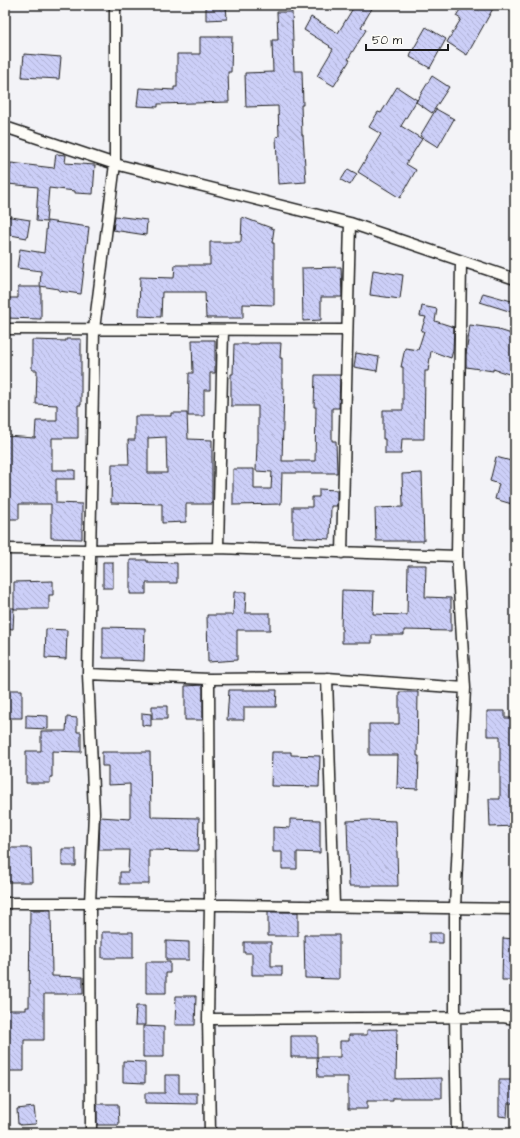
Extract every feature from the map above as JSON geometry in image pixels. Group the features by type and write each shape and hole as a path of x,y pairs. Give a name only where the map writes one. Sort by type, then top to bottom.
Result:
{"street":[{"path":"91,1133 90,902 94,813 88,674 94,329 115,164 115,5"},
{"path":"5,127 115,164 350,223 515,279"},
{"path":"342,553 350,223"},
{"path":"457,1133 455,907 465,688 457,556 461,261"},
{"path":"5,329 347,330"},
{"path":"218,548 223,330"},
{"path":"5,549 90,550 218,548 457,556"},
{"path":"88,674 209,679 328,678 465,688"},
{"path":"328,678 334,905"},
{"path":"209,679 210,905 208,1019 210,1133"},
{"path":"5,903 90,902 515,909"},
{"path":"208,1019 503,1017 515,1019"}],"building":[{"path":"206,5 226,5 227,19 206,20"},
{"path":"355,5 374,5 361,27 366,30 348,59 350,60 334,86 317,76 333,49 304,30 311,17 338,33"},
{"path":"463,5 495,5 467,55 447,42 461,19 456,16"},
{"path":"277,12 292,12 294,71 302,71 302,135 306,182 278,184 276,137 279,136 278,106 246,107 245,73 273,72 272,40 278,40"},
{"path":"426,27 446,39 430,68 410,57"},
{"path":"232,36 231,72 228,72 229,102 158,104 158,107 137,106 139,88 174,90 174,87 177,87 177,54 200,54 200,37"},
{"path":"24,54 61,57 59,79 22,77"},
{"path":"432,76 449,87 432,113 416,102"},
{"path":"397,87 417,100 401,126 422,139 406,164 416,170 400,198 358,172 381,134 369,127 378,112 381,113"},
{"path":"436,109 454,119 438,147 420,136"},
{"path":"56,154 66,155 65,163 95,165 93,194 75,193 75,191 49,188 46,222 36,221 38,187 8,184 11,163 54,168"},
{"path":"348,169 357,174 350,185 341,180"},
{"path":"5,216 30,220 27,238 5,234"},
{"path":"115,216 147,220 146,235 113,230"},
{"path":"242,217 274,229 272,243 274,243 274,305 243,304 243,318 206,318 205,292 162,292 161,317 139,316 140,277 174,278 175,265 210,265 210,242 241,242"},
{"path":"47,221 89,227 81,294 59,291 59,289 40,286 41,271 17,268 20,249 44,253"},
{"path":"341,267 342,297 321,297 321,320 303,321 302,268"},
{"path":"373,270 403,275 400,299 370,295"},
{"path":"18,287 41,287 41,319 5,318 5,298 18,298"},
{"path":"483,293 515,302 512,312 480,302"},
{"path":"422,306 437,309 435,321 454,327 453,350 451,358 431,351 428,371 425,371 424,439 402,439 401,454 385,454 385,439 383,439 383,410 403,410 403,367 401,367 405,348 418,350 424,331 421,331 426,317 420,316"},
{"path":"470,325 499,329 515,335 515,376 493,369 493,371 466,367"},
{"path":"66,339 81,339 81,405 78,405 78,438 52,438 52,470 75,470 75,479 56,479 56,503 82,504 82,539 51,538 51,504 19,504 19,519 5,519 5,436 35,438 36,421 57,421 57,405 36,404 37,370 32,370 32,340 66,341"},
{"path":"192,340 215,340 215,373 210,373 210,390 204,390 204,416 188,416 189,373 193,373"},
{"path":"281,343 280,358 282,358 282,388 284,388 282,461 315,461 315,375 340,375 339,408 332,408 332,441 336,441 337,473 282,473 281,504 233,505 233,469 254,469 254,489 271,489 272,472 256,471 258,406 231,406 231,374 233,374 234,344"},
{"path":"356,353 379,357 377,371 354,367"},
{"path":"171,413 187,413 188,439 212,440 212,504 186,504 186,522 162,523 162,504 111,503 112,464 129,464 128,440 135,440 135,416 171,416","holes":["166,437 167,473 148,473 148,438"]},
{"path":"496,457 515,462 515,505 495,499 499,484 490,481"},
{"path":"422,473 424,541 376,541 375,508 403,507 402,474"},
{"path":"319,489 337,490 337,506 331,506 330,539 293,537 293,507 312,507 312,497 319,497"},
{"path":"130,560 177,563 177,583 146,583 146,594 130,594"},
{"path":"103,562 113,562 113,588 103,588"},
{"path":"408,565 426,565 425,597 451,598 451,631 404,630 404,635 372,635 372,643 342,643 342,590 374,591 373,614 407,615"},
{"path":"53,581 53,595 49,595 49,609 14,609 14,582"},
{"path":"234,592 246,592 245,613 270,613 270,630 237,630 237,660 208,662 207,615 233,615"},
{"path":"5,608 14,608 13,629 5,628"},
{"path":"103,627 145,628 144,661 122,660 122,658 103,658"},
{"path":"46,629 67,630 66,659 45,658"},
{"path":"203,685 203,720 185,720 185,686"},
{"path":"5,690 22,690 22,718 5,718"},
{"path":"229,690 277,690 276,707 244,707 244,720 227,720"},
{"path":"399,692 418,692 418,789 397,788 398,755 369,755 369,724 399,724"},
{"path":"152,706 167,706 167,719 152,719"},
{"path":"487,711 505,711 505,718 515,718 515,826 490,827 489,799 500,799 500,736 487,736"},
{"path":"142,713 151,714 151,726 142,725"},
{"path":"26,715 48,716 48,729 26,728"},
{"path":"67,717 77,718 77,732 81,732 81,752 52,751 52,777 50,777 50,783 26,783 26,751 41,751 41,731 66,731"},
{"path":"102,752 150,752 151,817 199,818 198,851 149,850 149,884 120,884 120,872 128,872 129,850 99,850 100,817 130,819 130,784 108,785 108,766 102,766"},
{"path":"272,752 291,752 291,755 320,756 319,787 271,786"},
{"path":"290,819 320,820 320,853 297,852 297,869 282,869 282,852 273,852 273,827 290,828"},
{"path":"347,821 396,821 398,886 349,886"},
{"path":"5,848 31,848 32,882 6,882"},
{"path":"62,849 76,849 76,866 62,866"},
{"path":"30,910 51,910 52,976 83,977 83,994 44,994 44,1040 24,1040 24,1071 6,1071 5,1010 26,1010 26,1007 29,1007"},
{"path":"268,912 298,912 298,936 268,936"},
{"path":"102,932 133,932 133,958 102,958"},
{"path":"429,933 443,933 443,943 429,943"},
{"path":"304,935 339,935 339,979 305,978"},
{"path":"503,938 514,939 515,980 502,980"},
{"path":"166,941 189,942 189,960 166,960"},
{"path":"244,942 271,942 271,966 282,966 282,975 252,975 252,953 244,953"},
{"path":"146,962 170,962 170,973 166,973 166,993 146,993"},
{"path":"176,996 196,996 195,1025 175,1025"},
{"path":"136,1006 145,1006 145,1025 135,1025"},
{"path":"143,1026 164,1027 164,1057 143,1057"},
{"path":"397,1029 396,1079 442,1078 442,1098 393,1098 393,1101 367,1101 367,1109 348,1109 348,1077 318,1077 317,1057 340,1057 340,1041 349,1041 349,1035 367,1035 367,1030"},
{"path":"291,1036 317,1036 317,1057 291,1057"},
{"path":"123,1061 145,1062 145,1083 123,1082"},
{"path":"165,1075 179,1075 179,1093 197,1093 197,1104 145,1103 145,1093 165,1093"},
{"path":"499,1080 515,1080 515,1103 508,1103 507,1117 499,1116"},
{"path":"97,1104 118,1104 119,1125 97,1125"},
{"path":"34,1107 36,1124 18,1124 17,1109"}]}
